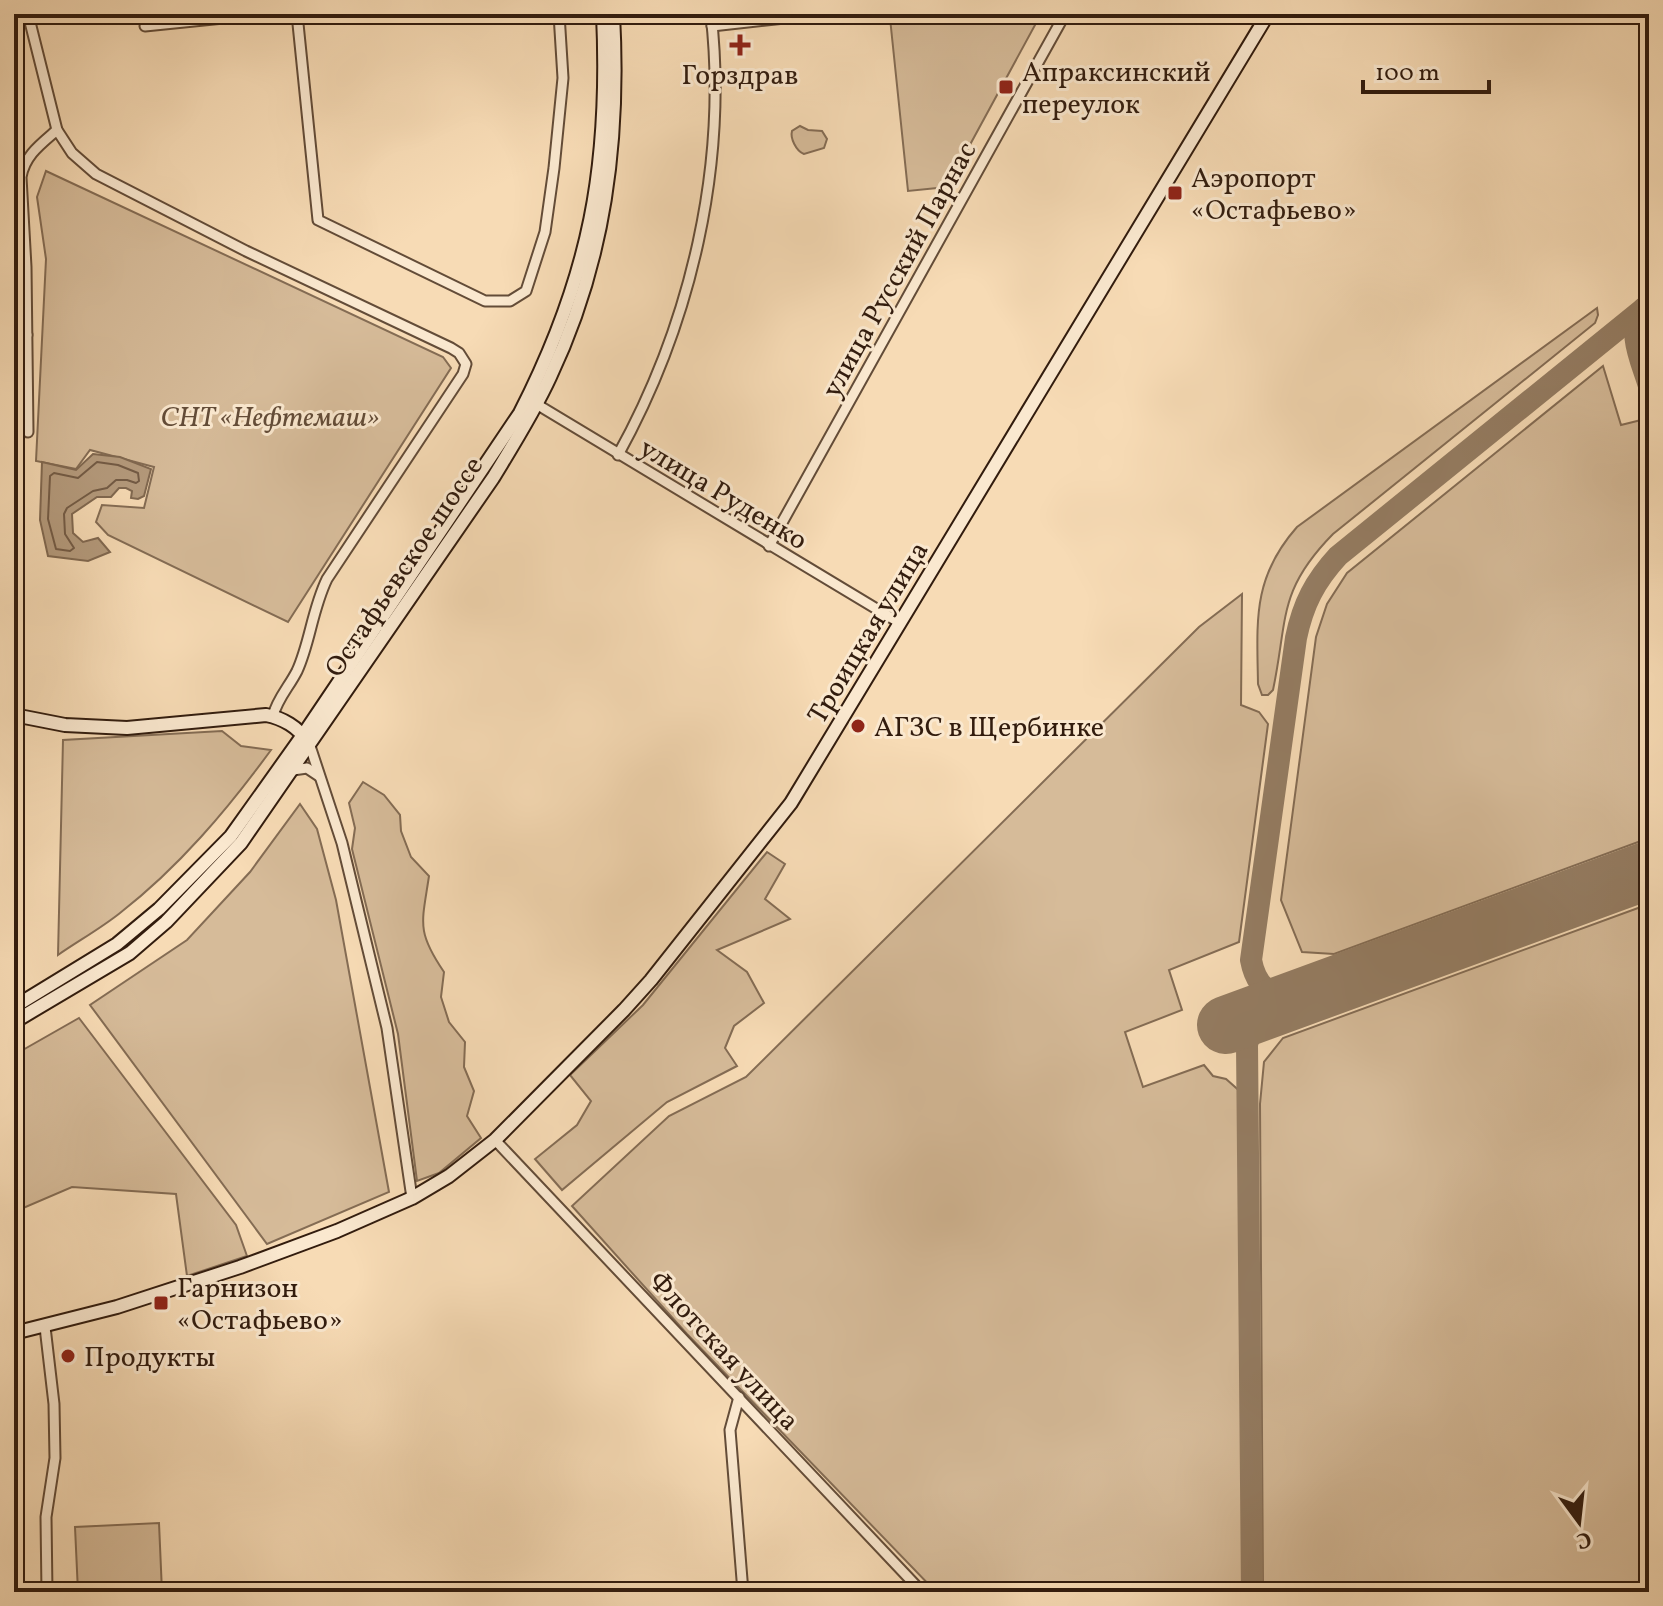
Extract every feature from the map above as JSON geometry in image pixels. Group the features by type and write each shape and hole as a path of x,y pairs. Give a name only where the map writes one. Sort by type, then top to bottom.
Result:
{"street":[{"path":"28,14 57,130 72,153 106,181 451,348 459,353 466,364 466,369 327,579 317,600 297,671 276,705 273,716"},
{"path":"145,26 264,14"},
{"path":"297,14 318,220 485,301 510,301 526,291 545,232 563,78 559,14"},
{"name":"Остафьевское шоссе","path":"532,401 565,315 594,209 605,105 603,14"},
{"name":"Остафьевское шоссе","path":"14,1007 117,944 159,909 231,836 307,740 493,478 576,314 605,210 616,106 613,14"},
{"path":"618,455 665,352 697,247 713,131 711,14"},
{"path":"712,26 822,14"},
{"name":"улица Русский Парнас","path":"769,546 1065,14"},
{"name":"Троицкая улица","path":"14,1333 158,1295 337,1231 412,1198 449,1176 495,1140 642,990 770,832 814,768 1268,14"},
{"path":"28,432 21,177 23,163 57,130"},
{"path":"14,335 27,335"},
{"name":"улица Руденко","path":"532,401 900,623"},
{"path":"14,715 65,725 127,728 273,716 307,740 342,843 387,1028 412,1198"},
{"name":"Остафьевское шоссе","path":"14,1022 110,966 166,922 241,843 293,770 307,740"},
{"path":"293,770 312,770 322,778"},
{"name":"Флотская улица","path":"495,1140 922,1592"},
{"path":"45,1327 54,1404 55,1458 46,1517 47,1592"},
{"path":"739,1397 730,1430 743,1592"}],"green space":[{"path":"924,14 1041,14 947,187 908,191 890,18"},
{"path":"800,126 822,131 827,139 824,148 804,154 798,150 792,131"},
{"name":"СНТ «Нефтемаш»","path":"46,171 443,357 451,368 288,622 108,535 96,522 102,505 144,508 154,467 90,450 76,469 36,461 46,259 37,197"},
{"path":"1597,308 1595,323 1333,534 1315,554 1293,590 1273,690 1268,695 1262,695 1258,684 1260,601 1272,564 1297,527"},
{"path":"1603,366 1621,425 1649,418 1649,838 1334,954 1302,952 1281,900 1316,637 1327,604 1347,573"},
{"path":"1242,594 1241,705 1259,712 1268,724 1239,942 1169,970 1182,1010 1125,1032 1143,1087 1204,1065 1213,1076 1226,1079 1243,1094 1246,1592 936,1592 687,1334 572,1206 669,1116 746,1077 1199,627"},
{"path":"222,731 241,746 271,750 219,816 162,877 112,919 58,955 63,740"},
{"path":"363,782 384,795 400,815 401,831 411,857 429,876 423,926 429,946 444,972 441,997 449,1022 465,1042 464,1067 474,1091 467,1116 481,1138 439,1173 417,1181 398,1034 352,849 355,828 349,803"},
{"path":"300,804 317,829 336,900 389,1192 267,1244 90,1005 187,940 250,872"},
{"path":"767,852 785,864 765,899 790,919 717,950 747,972 764,1003 734,1026 725,1048 737,1066 667,1102 562,1190 535,1159 577,1125 591,1101 570,1075 643,1005"},
{"path":"1649,904 1649,1592 1263,1592 1260,1104 1264,1062 1283,1038"},
{"path":"79,1018 236,1225 247,1256 187,1276 176,1194 72,1187 14,1212 14,1055"},
{"path":"159,1523 162,1592 78,1592 75,1527"}],"water":[{"path":"93,454 120,457 151,469 144,496 131,498 132,491 119,488 111,497 97,497 72,514 73,533 83,542 98,538 110,552 88,561 48,556 40,520 42,462 76,470"}],"taxiway":[{"path":"1299,999 1281,997 1267,990 1257,977 1251,960 1296,638 1311,594 1338,556 1649,304"},
{"path":"1644,308 1638,317 1635,336 1649,386"},
{"path":"1252,1592 1247,1044 1257,1014"}],"runway":[{"path":"1226,1025 1649,870"}],"place":[{"name":"Горздрав","path":"740,45"},
{"name":"Апраксинский переулок","path":"1006,87"},
{"name":"Аэропорт «Остафьево»","path":"1175,193"},
{"name":"АГЗС в Щербинке","path":"858,726"},
{"name":"Гарнизон «Остафьево»","path":"161,1303"},
{"name":"Продукты","path":"68,1356"}]}
